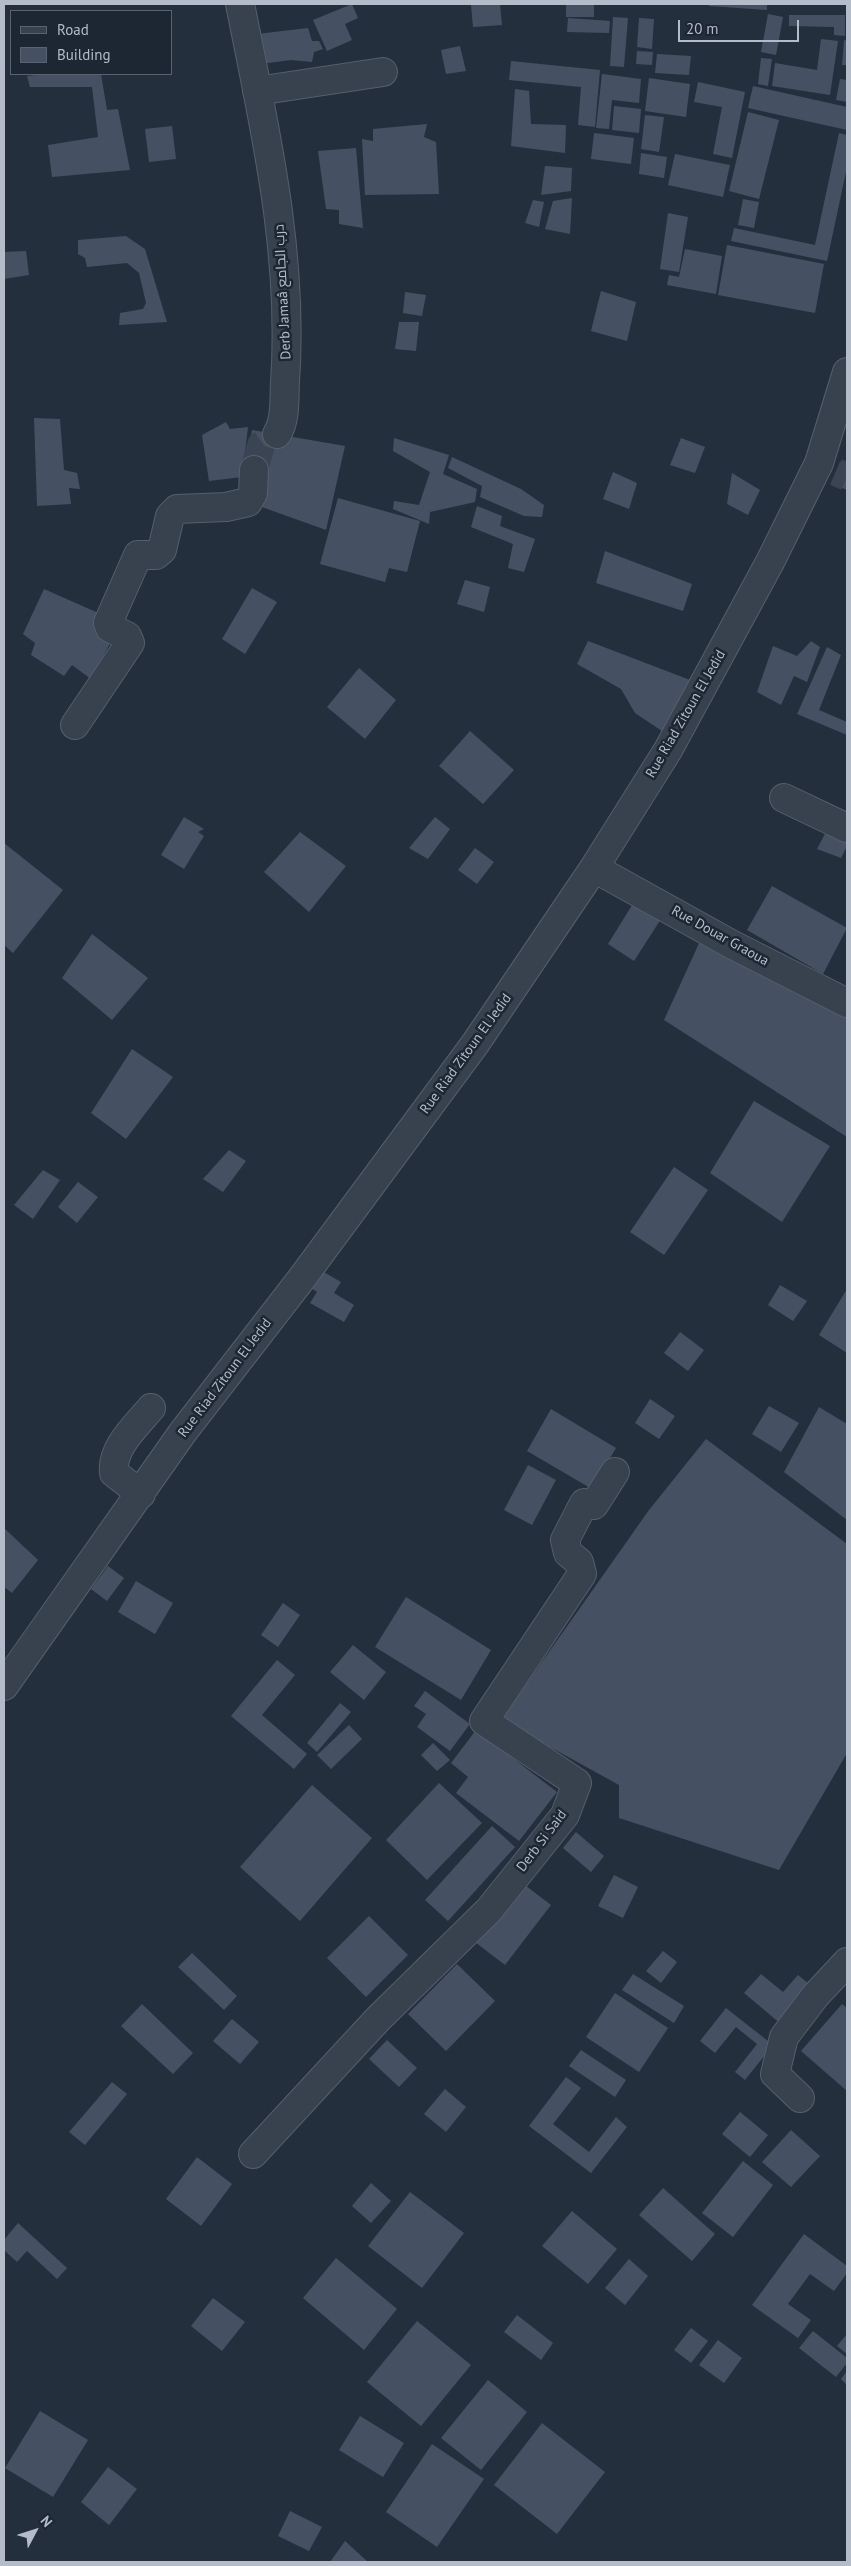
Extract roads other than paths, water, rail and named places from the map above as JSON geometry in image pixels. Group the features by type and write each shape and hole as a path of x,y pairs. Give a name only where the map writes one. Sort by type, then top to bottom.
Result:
{"street":[{"name":"Derb Jamaâ درب الجامع","path":"240,4 272,166 284,248 287,358 282,422 277,434"},
{"path":"257,91 384,72"},
{"name":"Rue Riad Zitoun El Jedid","path":"4,1686 183,1432 302,1278 475,1044 594,868 668,750 770,562 827,467 847,372"},
{"path":"75,725 130,643 127,636 110,628 108,624 138,555 156,555 162,550 170,516 177,509 226,508 248,502 253,493 254,470"},
{"path":"784,798 847,828"},
{"name":"Rue Douar Graoua","path":"594,868 731,944 847,1003"},
{"path":"141,1494 114,1474 113,1465 116,1455 128,1436 151,1408"},
{"name":"Derb Si Said","path":"253,2154 378,2019 489,1910 565,1815 577,1783 484,1722 582,1574 579,1562 568,1553 565,1540 584,1504 594,1505 615,1472"},
{"path":"800,2098 776,2074 784,2037 816,1994 847,1962"}],"tunnel":[{"path":"254,470 261,445 277,434"},
{"path":"836,472 847,477"}]}
